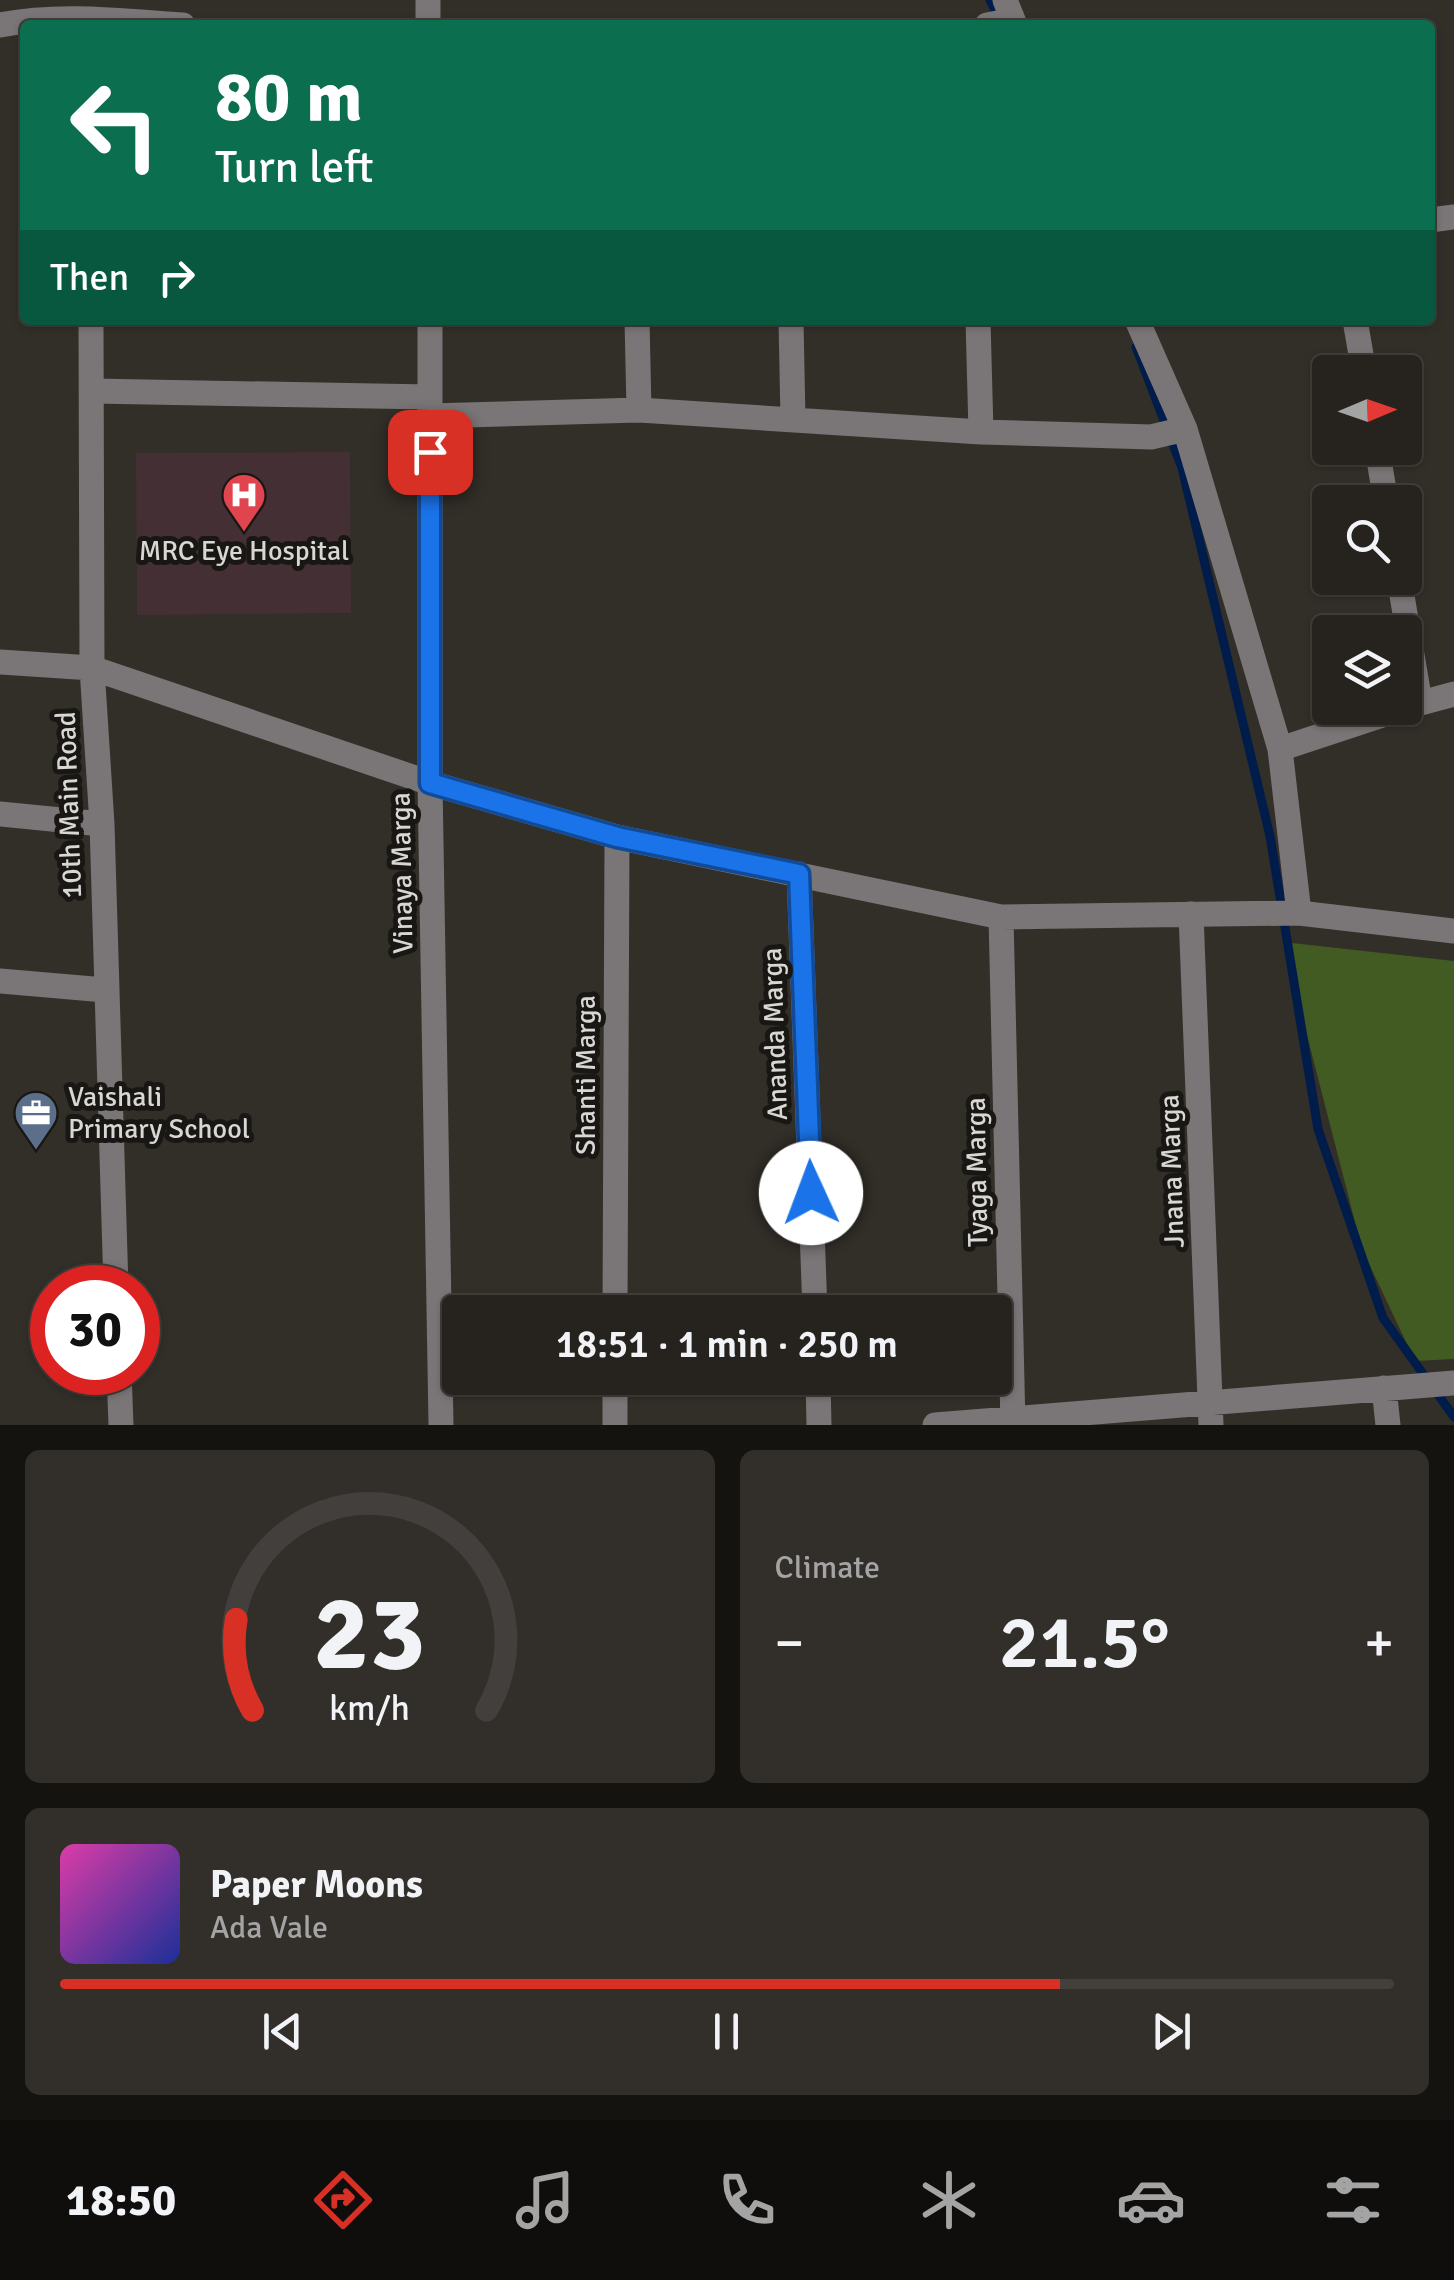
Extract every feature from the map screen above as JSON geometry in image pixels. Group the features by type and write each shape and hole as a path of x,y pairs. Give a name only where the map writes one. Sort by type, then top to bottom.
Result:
{"street":[{"path":"39,20 91,15 137,20"},
{"name":"10th Main Road","path":"92,325 92,668 102,824 115,1265"},
{"name":"Vinaya Marga","path":"430,325 430,783 441,1425"},
{"path":"637,325 638,410"},
{"path":"791,325 794,420"},
{"path":"978,325 980,432"},
{"path":"1138,325 1170,432 1280,748 1292,913"},
{"path":"1357,325 1361,355"},
{"path":"92,391 430,406 638,410 980,432 1170,432"},
{"path":"0,662 92,668 430,783 617,837 1001,916 1292,913 1454,931"},
{"path":"1422,703 1454,694"},
{"path":"1280,748 1351,725"},
{"path":"0,814 102,824"},
{"name":"Shanti Marga","path":"615,1295 617,837"},
{"name":"Ananda Marga","path":"799,874 814,1295"},
{"name":"Jnana Marga","path":"1191,914 1211,1414"},
{"name":"Tyaga Marga","path":"1001,916 1014,1422"},
{"path":"0,981 105,990"},
{"path":"935,1425 1211,1414 1384,1388 1450,1383"},
{"path":"1384,1388 1388,1425"},
{"path":"120,1395 121,1425"},
{"path":"615,1395 615,1425"},
{"path":"818,1395 819,1425"}],"shaded area":[{"name":"MRC Eye Hospital","path":"350,452 351,613 137,615 136,453"}],"green space":[{"path":"1283,942 1454,961 1454,1359 1415,1361 1362,1249"}],"waterway":[{"path":"990,0 999,18"},
{"path":"1136,347 1182,468 1270,836 1318,1129 1383,1318 1454,1417"}],"place":[{"name":"MRC Eye Hospital","path":"244,533"},
{"name":"Vaishali Primary School","path":"36,1151"}],"route":[{"path":"430,452 430,783 617,837 799,874 811,1193"}]}
